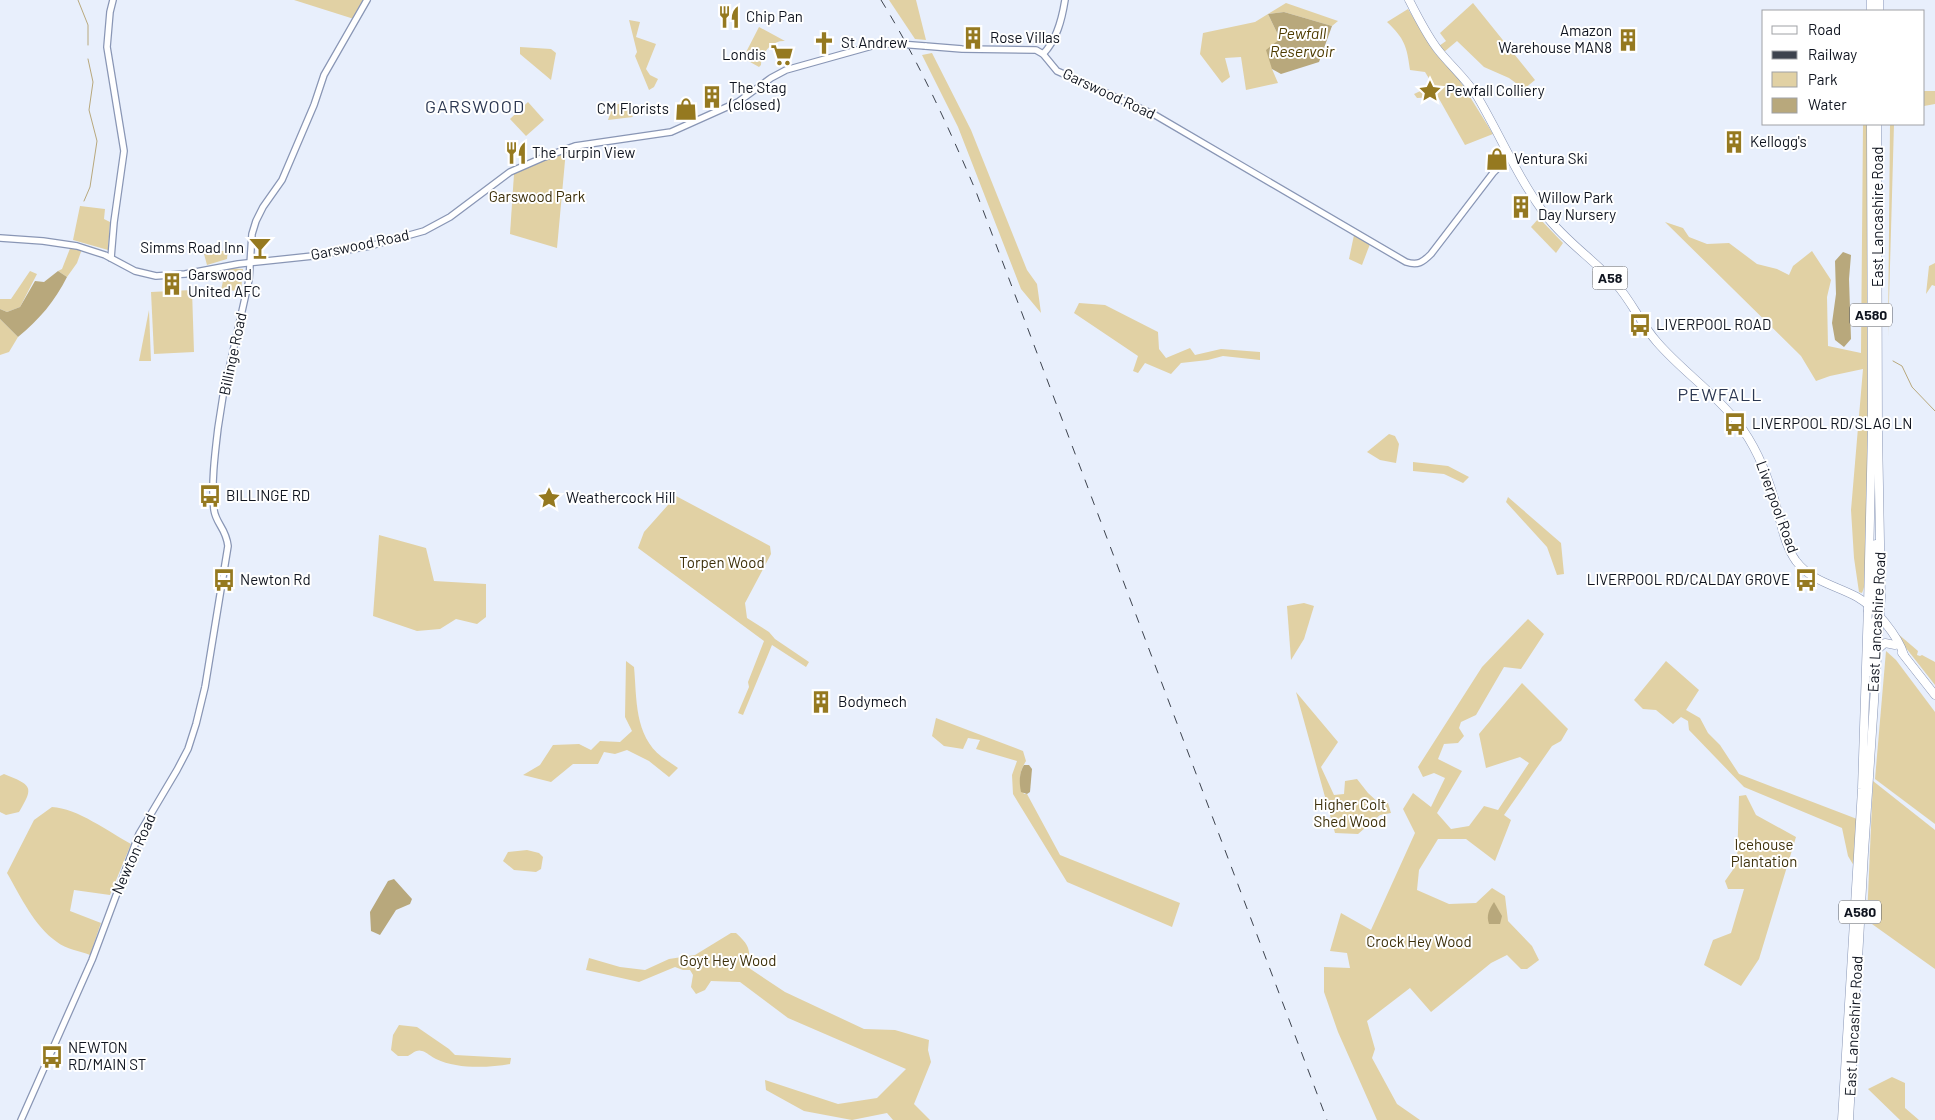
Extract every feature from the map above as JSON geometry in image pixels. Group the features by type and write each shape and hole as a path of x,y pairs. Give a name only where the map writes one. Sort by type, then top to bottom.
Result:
{"highway":[{"name":"Liverpool Road","path":"1409,0 1432,42 1477,96 1525,185 1554,226 1616,284 1657,342 1724,407 1745,433 1764,469 1786,541 1797,562 1820,582 1854,596 1869,609 1878,621"},
{"name":"East Lancashire Road","path":"1849,1120 1863,862 1878,649 1881,544 1875,365 1871,125"},
{"name":"East Lancashire Road","path":"1842,1120 1862,788 1869,609 1875,365 1877,125"},
{"path":"1869,609 1875,604 1876,544 1879,522"},
{"path":"1854,596 1864,594 1869,589"},
{"path":"1866,685 1870,667 1874,622 1878,621"},
{"name":"A58","path":"1878,621 1935,695"},
{"name":"A58","path":"1878,621 1897,640 1904,655"},
{"path":"1878,649 1886,644 1896,645"}],"street":[{"path":"111,258 124,151 106,47 113,0"},
{"name":"Billinge Road","path":"220,524 214,509 218,428 251,262 252,234 259,213 282,180 314,105 324,75 367,0"},
{"path":"1043,54 1060,24 1065,0"},
{"name":"Garswood Road","path":"0,238 62,244 96,251 135,271 156,276 184,274 251,262 313,256 370,246 417,233 450,217 510,172 542,158 575,146 671,132 732,105 786,70 879,44 962,49 1036,50 1043,54 1057,71 1155,115 1215,149 1275,187 1406,262 1415,265 1431,254 1493,173 1509,157"},
{"name":"Newton Road","path":"21,1120 92,960 139,834 188,749 205,687 228,546 225,531 220,524"}],"green space":[{"path":"294,0 364,0 354,19"},
{"path":"889,0 916,0 926,40 915,39"},
{"path":"1286,3 1338,21 1332,26 1284,12 1268,14"},
{"path":"1473,3 1535,80 1524,89 1509,78 1484,67 1457,41 1444,52 1439,46 1446,41 1440,33"},
{"path":"1408,9 1435,53 1457,76 1493,134 1465,145 1438,97 1417,98 1414,94 1433,85 1425,72 1410,70 1404,44 1398,33 1387,22"},
{"path":"1268,14 1280,39 1272,69 1278,83 1246,90 1241,57 1225,58 1230,77 1222,83 1200,54 1203,33 1255,22"},
{"path":"629,20 640,22 636,37 656,44 646,69 650,75 658,79 654,87 649,90 635,56 637,52"},
{"path":"759,27 785,41 780,41 768,48 759,67 743,58"},
{"path":"520,47 551,49 556,53 551,80 520,54"},
{"path":"932,53 971,130 1027,270 1037,284 1041,313 1021,289 958,127 922,55"},
{"path":"1925,91 1935,91 1935,104 1925,106"},
{"path":"528,102 544,120 526,136 510,119"},
{"path":"624,103 633,117 608,120 613,105"},
{"path":"1863,125 1868,125 1868,526 1865,585 1862,593 1859,592 1854,558 1851,510 1863,369 1816,381 1801,356 1665,222 1683,228 1689,237 1707,244 1729,243 1757,264 1777,269 1789,275 1793,266 1812,251 1831,280 1827,297 1828,346 1861,353"},
{"path":"1890,125 1894,125 1888,337"},
{"name":"Garswood Park","path":"566,150 557,248 510,234 514,174"},
{"path":"80,206 105,209 104,219 110,222 108,250 73,240"},
{"path":"1539,218 1563,243 1556,253 1531,227"},
{"path":"1354,235 1370,244 1362,265 1349,259"},
{"path":"71,246 82,249 77,263 67,277 58,271 62,269"},
{"path":"228,250 227,259 207,265 204,254"},
{"path":"1935,263 1935,286 1932,285 1926,294 1929,266"},
{"path":"226,268 243,269 241,291 221,290"},
{"path":"30,271 37,274 20,307 7,312 0,309 0,299 11,299"},
{"path":"192,290 194,352 154,354 151,292"},
{"path":"1079,303 1105,305 1158,332 1159,349 1166,358 1190,348 1195,355 1221,349 1260,352 1260,360 1223,356 1181,363 1171,374 1145,363 1138,373 1133,371 1138,356 1074,313"},
{"path":"149,310 151,361 139,361"},
{"path":"0,319 18,337 9,352 0,355"},
{"path":"1389,434 1395,436 1399,444 1396,463 1380,460 1367,452"},
{"path":"1413,462 1448,466 1469,477 1463,483 1444,474 1413,471"},
{"name":"Torpen Wood","path":"676,496 770,546 771,554 745,603 747,618 809,662 806,667 772,645 743,715 738,713 749,687 748,682 764,641 638,548 644,532"},
{"path":"1508,497 1561,543 1564,574 1557,575 1547,547 1506,502"},
{"path":"379,535 426,548 434,581 486,584 486,617 477,624 456,619 440,629 417,631 373,616"},
{"path":"1304,603 1314,606 1304,639 1291,660 1287,606"},
{"name":"Crock Hey Wood","path":"1528,619 1544,634 1521,669 1504,667 1476,715 1461,722 1459,728 1464,736 1458,743 1444,744 1438,759 1462,771 1437,813 1451,829 1469,826 1484,806 1498,810 1529,763 1520,757 1486,768 1479,734 1522,683 1568,729 1561,741 1552,746 1504,815 1511,820 1495,861 1466,839 1438,839 1419,870 1417,890 1449,904 1476,903 1492,888 1505,896 1508,921 1532,946 1539,960 1527,969 1521,969 1507,955 1491,963 1431,1012 1410,988 1367,1021 1375,1049 1372,1058 1397,1104 1420,1120 1377,1120 1338,1032 1324,992 1324,967 1350,968 1347,953 1330,951 1341,913 1371,930 1415,833 1403,809 1413,793 1431,807 1445,778 1434,773 1423,777 1418,767 1482,667"},
{"path":"1897,633 1918,651 1917,655 1922,655 1935,662 1935,685 1895,634"},
{"path":"1886,651 1896,660 1935,712 1935,824 1875,779"},
{"path":"626,661 634,667 639,716 646,738 662,757 678,768 669,777 649,761 627,750 615,754 604,752 598,764 573,764 551,782 523,775 540,765 553,745 579,744 591,750 600,741 620,742 632,731 625,717"},
{"path":"1666,661 1699,690 1686,710 1700,718 1708,733 1720,745 1739,774 1857,819 1854,866 1848,856 1842,828 1744,787 1689,730 1688,721 1681,717 1673,724 1656,710 1643,709 1634,700"},
{"name":"Higher Colt Shed Wood","path":"1296,692 1338,742 1321,767 1334,795 1344,794 1345,781 1357,779 1380,804 1388,803 1391,813 1380,815 1358,834 1335,833"},
{"path":"936,718 1023,751 1026,761 1020,777 1022,790 1024,794 1027,794 1060,855 1180,903 1172,927 1067,882 1013,794 1012,775 1017,761 976,749 980,740 968,738 963,749 944,746 932,736"},
{"path":"4,774 28,787 27,797 19,812 6,815 0,812 0,776"},
{"path":"1873,781 1935,830 1935,969 1872,924 1867,918"},
{"name":"Icehouse Plantation","path":"1746,795 1756,815 1796,837 1759,959 1741,986 1704,965 1713,940 1731,933 1744,889 1728,889 1725,881 1737,864 1739,796"},
{"path":"52,807 62,808 82,816 131,844 110,895 74,890 70,911 101,923 90,955 57,942 41,928 7,873 34,820"},
{"path":"527,850 539,853 543,857 541,869 536,872 514,870 503,861 508,852"},
{"name":"Goyt Hey Wood","path":"731,933 736,933 747,945 749,968 785,992 864,1029 895,1030 929,1040 928,1050 931,1062 914,1104 930,1120 893,1120 887,1113 852,1120 804,1111 766,1090 765,1080 838,1104 877,1098 906,1069 788,1018 740,982 711,981 705,990 696,994 691,987 693,975 690,970 675,967 639,982 586,970 589,958 620,967 645,970 669,959 695,955"},
{"path":"399,1025 417,1027 455,1055 511,1058 510,1064 482,1067 453,1065 420,1051 408,1056 398,1056 391,1050 393,1035"},
{"path":"1892,1077 1905,1083 1905,1108 1919,1120 1900,1120 1868,1089"}],"water":[{"name":"Pewfall Reservoir","path":"1284,12 1332,26 1319,62 1281,74 1272,69 1266,50 1280,39 1268,14"},
{"path":"1843,252 1851,255 1849,279 1851,339 1844,347 1835,340 1832,323 1836,294 1835,261"},
{"path":"58,271 67,277 62,286 46,310 18,337 0,319 0,309 7,312 20,307 35,281 44,282"},
{"path":"1024,765 1029,765 1032,769 1030,792 1027,794 1021,792 1020,785 1020,774"},
{"path":"394,879 412,899 410,904 396,910 380,935 371,931 370,912 388,881"},
{"path":"1494,902 1502,916 1500,924 1489,924 1489,913"}],"waterway":[{"path":"78,0 88,25 88,45"},
{"path":"84,201 90,187 97,141 89,110 93,82 88,59"},
{"path":"1893,361 1902,366 1912,387 1935,411"}],"railway":[{"path":"881,0 931,93 975,189 1327,1120"}],"place":[{"name":"Chip Pan","path":"729,17"},
{"name":"Rose Villas","path":"973,38"},
{"name":"Amazon Warehouse MAN8","path":"1628,40"},
{"name":"St Andrew","path":"824,43"},
{"name":"Londis","path":"782,55"},
{"name":"Pewfall Colliery","path":"1430,91"},
{"name":"The Stag (closed)","path":"712,97"},
{"name":"CM Florists","path":"686,109"},
{"name":"Kellogg's","path":"1734,142"},
{"name":"The Turpin View","path":"516,153"},
{"name":"Ventura Ski","path":"1497,159"},
{"name":"Willow Park Day Nursery","path":"1521,207"},
{"name":"Simms Road Inn","path":"260,248"},
{"name":"Garswood United AFC","path":"172,284"},
{"name":"LIVERPOOL ROAD","path":"1640,325"},
{"name":"LIVERPOOL RD/SLAG LN","path":"1735,424"},
{"name":"BILLINGE RD","path":"210,496"},
{"name":"Weathercock Hill","path":"549,498"},
{"name":"Newton Rd","path":"224,580"},
{"name":"LIVERPOOL RD/CALDAY GROVE","path":"1806,580"},
{"name":"Bodymech","path":"821,702"},
{"name":"NEWTON RD/MAIN ST","path":"52,1057"}],"district":[{"name":"GARSWOOD","path":"475,107"},
{"name":"PEWFALL","path":"1720,395"}]}
